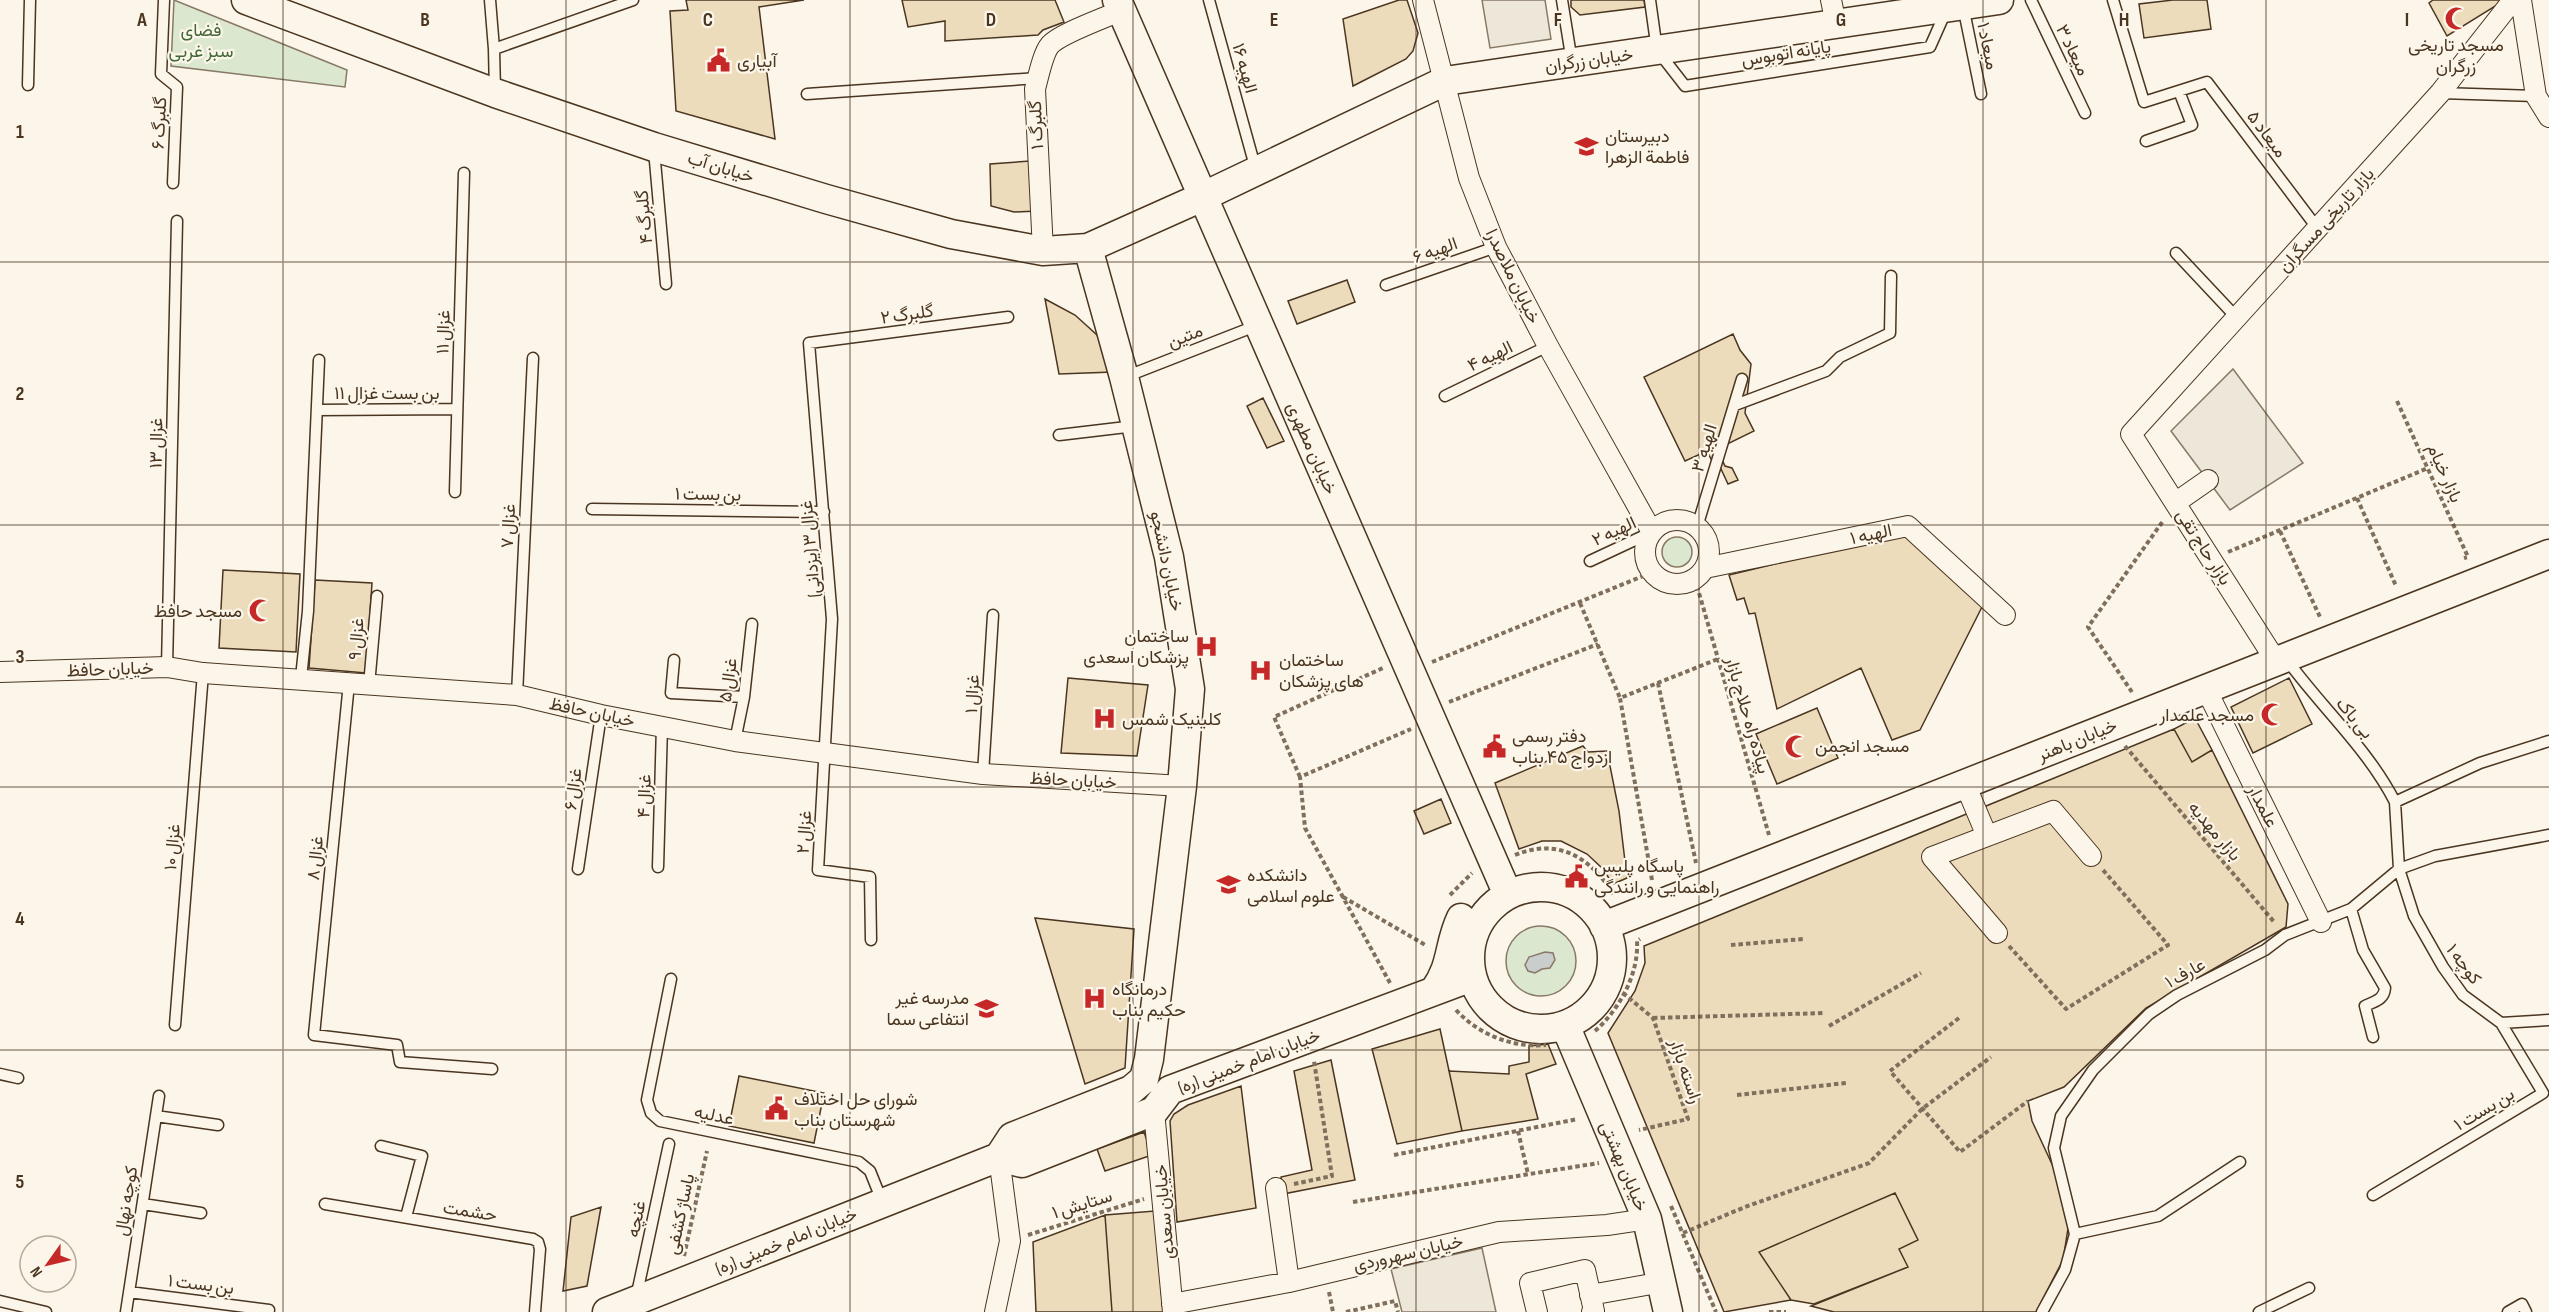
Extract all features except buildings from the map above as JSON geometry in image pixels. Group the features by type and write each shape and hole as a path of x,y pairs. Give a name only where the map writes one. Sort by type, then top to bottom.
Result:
{"main road":[{"name":"خیابان آب","path":"246,0 495,93 654,147 825,199 951,234 1043,251 1088,248 1202,197"},
{"name":"خیابان زرگران","path":"1202,197 1253,158 1446,81 1657,50 1833,12 1955,6 1999,0"},
{"name":"خیابان مطهری","path":"1119,5 1508,895"},
{"name":"خیابان دانشجو","path":"1088,248 1124,377 1169,557 1190,689 1182,786 1149,1059 1144,1078 1131,1090"},
{"name":"خیابان باهنر","path":"1604,926 1768,844 1965,784 2549,554"},
{"path":"1442,997 1456,928 1469,905 1488,885 1494,865"},
{"path":"1539,887 1563,890 1590,907 1604,926 1611,953 1608,980 1600,997 1588,1011 1565,1024 1537,1029 1510,1022 1488,1005 1472,977 1470,950 1475,931 1485,914 1508,895 1523,889 1539,887"},
{"name":"خیابان امام خمینی (ره)","path":"999,1157 1022,1163 1162,1101 1442,997 1472,977"},
{"name":"خیابان بهشتی","path":"1565,1024 1647,1219 1668,1312"},
{"path":"1149,1059 1158,1083 1163,1088 1162,1101"},
{"name":"خیابان امام خمینی (ره)","path":"607,1312 637,1306 679,1284 999,1157 1012,1137 1131,1090"}],"street":[{"name":"خیابان ملاصدرا","path":"1423,0 1446,81 1468,178 1496,247 1548,346 1652,532"},
{"name":"بازار تاریخی مسگران","path":"2131,434 2440,93 2513,0"},
{"path":"2520,0 2536,96 2549,117"},
{"name":"گلبرگ ۱","path":"1043,251 1035,89 1038,78 1049,46 1119,5"},
{"name":"بازار حاج تقی","path":"2131,434 2211,559 2281,659"},
{"path":"2175,503 2208,480"},
{"path":"1679,520 1697,527 1707,542 1709,550 1700,573 1677,584 1660,578 1647,563 1645,552 1652,532 1669,521 1679,520"},
{"name":"الهیه ۱","path":"1700,573 1908,526 2005,615"},
{"name":"خیابان حافظ","path":"0,672 167,667 203,673 301,678 517,695 601,715 735,741 983,774 1182,786"},
{"name":"علمدار","path":"2206,689 2321,922"},
{"path":"1965,784 1987,836"},
{"path":"1997,933 1932,857 2053,811 2091,855"},
{"name":"خیابان سعدی","path":"1162,1101 1162,1193 1173,1308"},
{"path":"995,1312 1010,1241 999,1157"},
{"path":"1276,1188 1289,1282"},
{"name":"خیابان سهروردی","path":"1173,1308 1498,1232 1607,1225 1647,1219"},
{"path":"1537,1312 1530,1283 1585,1270 1591,1303 1662,1282"}],"lane":[{"path":"28,85 30,0"},
{"name":"گلبرگ ۶","path":"164,0 161,74 177,87 172,183"},
{"path":"490,0 495,93"},
{"path":"494,50 633,0"},
{"name":"الهیه ۱۶","path":"1209,0 1253,158"},
{"path":"1562,0 1573,63"},
{"path":"1650,0 1657,50"},
{"name":"میعاد ۳","path":"2031,0 2085,113"},
{"name":"میعاد ۵","path":"2113,0 2144,102 2207,82 2318,229"},
{"name":"پایانه اتوبوس","path":"1657,50 1685,86 1930,47 1955,6"},
{"name":"میعاد ۱","path":"1955,6 1981,93"},
{"path":"807,94 1038,78"},
{"path":"2146,141 2192,125 2179,91"},
{"path":"2440,93 2536,96"},
{"name":"گلبرگ ۴","path":"654,147 666,284"},
{"name":"غزال ۱۱","path":"455,492 464,173"},
{"name":"غزال ۱۳","path":"167,667 177,221"},
{"name":"الهیه ۶","path":"1386,285 1496,247"},
{"path":"2176,253 2237,318"},
{"path":"1735,405 1826,371 1840,357 1890,333 1891,276"},
{"name":"گلبرگ ۲","path":"809,343 1008,317"},
{"name":"متین","path":"1124,377 1258,325"},
{"name":"غزال ۳ (یزدانی)","path":"809,343 832,619 826,753"},
{"name":"الهیه ۴","path":"1445,396 1548,346"},
{"name":"غزال ۷","path":"517,695 533,358"},
{"path":"301,678 308,611 319,360"},
{"name":"الهیه ۳","path":"1697,527 1742,379"},
{"name":"بن بست غزال ۱۱","path":"317,410 457,409"},
{"path":"1059,435 1136,426"},
{"name":"بن بست ۱","path":"592,509 824,512"},
{"name":"الهیه ۲","path":"1590,561 1652,532"},
{"name":"غزال ۹","path":"369,685 376,597"},
{"name":"غزال ۱","path":"983,774 993,615"},
{"name":"غزال ۵","path":"735,741 744,697 752,624"},
{"name":"بی باک","path":"2281,659 2380,774 2395,802 2399,869"},
{"path":"674,660 671,693 744,697"},
{"name":"غزال ۱۰","path":"175,1025 203,673"},
{"name":"غزال ۸","path":"349,683 314,1035 397,1045 400,1062 492,1069"},
{"name":"غزال ۶","path":"578,869 601,715"},
{"name":"غزال ۴","path":"658,867 662,726"},
{"path":"2395,802 2480,763 2549,741"},
{"name":"غزال ۲","path":"826,753 818,870 870,877 872,939"},
{"name":"عارف ۱","path":"2042,1312 2065,1269 2075,1234 2054,1148 2061,1116 2073,1095 2093,1070 2149,1014 2177,995 2265,950 2285,935 2351,909 2399,869 2435,856 2549,835"},
{"name":"کوچه ۱","path":"2399,869 2414,916 2443,967 2463,994 2501,1023"},
{"path":"2351,909 2363,950 2385,988 2384,995 2380,999 2365,1006 2373,1037"},
{"name":"عدلیه","path":"671,979 647,1100 651,1113 660,1121 859,1162 870,1171 882,1203"},
{"path":"2501,1023 2549,1020"},
{"name":"بن بست ۱","path":"2373,1195 2543,1092 2501,1023"},
{"path":"0,1074 18,1078"},
{"name":"کوچه نهال","path":"126,1312 159,1096"},
{"path":"156,1116 218,1125"},
{"name":"غنچه","path":"637,1306 669,1144"},
{"path":"381,1146 422,1155 406,1217"},
{"path":"2075,1234 2158,1216 2240,1162"},
{"path":"142,1204 201,1213"},
{"name":"حشمت","path":"325,1204 527,1237 538,1242 540,1249 535,1312"},
{"path":"2259,1312 2309,1288"},
{"name":"بن بست ۱","path":"129,1292 269,1310"},
{"path":"0,1302 46,1312"},
{"path":"2508,1312 2522,1304 2526,1312"}],"path":[{"name":"بازار خیام","path":"2397,401 2468,557"},
{"path":"2211,559 2428,468"},
{"path":"2357,498 2396,586"},
{"path":"2132,692 2088,627 2175,503"},
{"path":"2280,530 2320,617"},
{"path":"1428,663 1653,572"},
{"name":"پیاده راه حلاج بازار","path":"1700,573 1718,659 1768,844"},
{"path":"1580,603 1620,698 1652,880"},
{"path":"1446,704 1598,644"},
{"path":"1620,698 1718,659"},
{"path":"1386,667 1274,717 1300,777 1305,828 1390,984"},
{"path":"1658,683 1696,862"},
{"path":"1300,777 1413,728 1408,718"},
{"name":"بازار مهدیه","path":"2123,744 2285,935"},
{"path":"1447,900 1494,865 1538,849 1548,848 1580,858 1593,868 1614,895 1624,891"},
{"path":"1997,933 2066,1009 2168,945 2091,855"},
{"path":"1685,867 1707,858"},
{"path":"1643,884 1664,876"},
{"path":"1342,896 1428,946"},
{"path":"1427,955 1431,938"},
{"path":"1731,945 1804,939"},
{"path":"1599,1041 1595,1031 1611,1014 1623,993 1636,961 1637,941"},
{"path":"1829,1026 1921,973"},
{"path":"1379,988 1398,981"},
{"path":"1623,993 1653,1018"},
{"path":"1442,997 1489,1035 1529,1046 1548,1044 1552,1055"},
{"name":"راسته بازار","path":"1639,1130 1688,1119 1653,1018 1826,1013"},
{"path":"1959,1018 1890,1071 1960,1152 2028,1101"},
{"path":"1276,1188 1332,1176 1312,1052"},
{"path":"1683,1233 1745,1207 1869,1163 1922,1109 1991,1057"},
{"path":"1737,1095 1846,1083"},
{"path":"1394,1155 1581,1118 1585,1127"},
{"path":"1635,1120 1643,1140"},
{"path":"1518,1130 1528,1174"},
{"name":"پاساژ کشفی","path":"679,1284 707,1151"},
{"path":"1353,1202 1602,1162 1598,1153"},
{"name":"ستایش ۱","path":"1010,1241 1162,1193"},
{"path":"1670,1202 1716,1312"},
{"path":"1346,1312 1395,1301 1398,1312"},
{"path":"1769,1312 1786,1312"}],"green space":[{"name":"فضای سبز غربی","path":"174,0 347,70 345,87 171,66"},
{"path":"1677,537 1688,541 1692,552 1688,563 1677,567 1666,563 1662,552 1666,541"},
{"path":"1541,926 1554,929 1566,936 1573,948 1576,961 1573,974 1566,986 1554,993 1541,996 1528,993 1516,986 1509,974 1506,961 1509,948 1516,936 1528,929"}],"shaded area":[{"path":"1482,0 1545,0 1551,39 1490,48"},
{"path":"2233,369 2303,463 2230,510 2171,431"},
{"path":"1545,952 1553,953 1555,960 1550,968 1535,973 1528,971 1525,965 1529,957"},
{"path":"1482,1248 1496,1312 1402,1312 1391,1269"}],"place":[{"name":"مسجد تاریخی زرگران","path":"2456,19"},
{"name":"آبیاری","path":"719,61"},
{"name":"دبیرستان فاطمة الزهرا","path":"1587,146"},
{"name":"مسجد حافظ","path":"260,611"},
{"name":"ساختمان پزشکان اسعدی","path":"1207,646"},
{"name":"ساختمان های پزشکان","path":"1261,670"},
{"name":"مسجد علمدار","path":"2272,715"},
{"name":"کلینیک شمس","path":"1104,719"},
{"name":"دفتر رسمی ازدواج ۴۵ بناب","path":"1494,746"},
{"name":"مسجد انجمن","path":"1797,746"},
{"name":"پاسگاه پلیس راهنمایی و رانندگی","path":"1576,876"},
{"name":"دانشکده علوم اسلامی","path":"1229,885"},
{"name":"درمانگاه حکیم بناب","path":"1094,999"},
{"name":"مدرسه غیر انتفاعی سما","path":"987,1008"},
{"name":"شورای حل اختلاف شهرستان بناب","path":"776,1109"}]}
